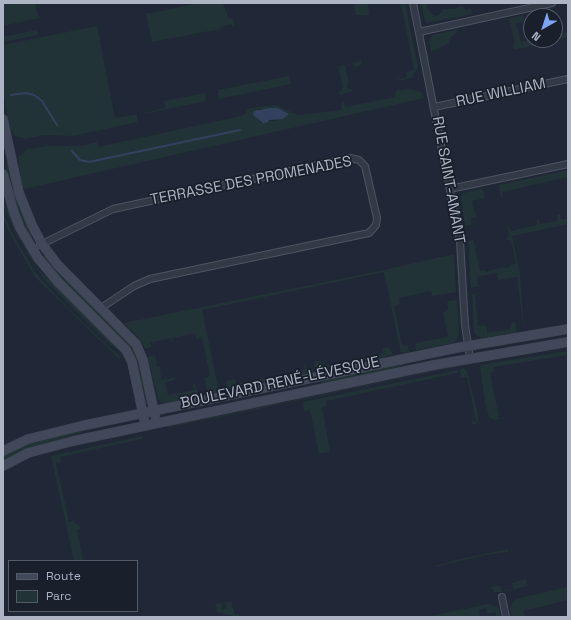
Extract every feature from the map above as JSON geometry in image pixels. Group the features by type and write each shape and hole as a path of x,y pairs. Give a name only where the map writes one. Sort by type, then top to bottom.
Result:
{"main road":[{"path":"3,119 6,147 21,200 42,244 60,268 125,331 139,349 157,424"},
{"path":"3,174 14,213 32,250 58,282 126,350 132,362 146,426"},
{"name":"BOULEVARD RENÉ-LÉVESQUE","path":"3,451 38,436 468,346 568,329"},
{"name":"BOULEVARD RENÉ-LÉVESQUE","path":"3,466 28,453 44,448 470,358 568,342"}],"street":[{"name":"RUE SAINT-AMANT","path":"413,3 460,241 470,358"},
{"path":"419,32 552,3"},
{"name":"RUE WILLIAM","path":"434,108 568,79"},
{"name":"TERRASSE DES PROMENADES","path":"32,250 113,209 350,158 359,160 365,166 377,218 376,225 369,233 150,279 140,283 101,308"},
{"path":"450,189 568,164"},
{"path":"502,597 506,617"}],"green space":[{"path":"3,3 35,3 38,16 43,17 3,26"},
{"path":"200,3 223,4 229,19 233,19 235,27 232,27 231,24 220,27 220,29 152,42 146,14"},
{"path":"354,3 367,3 370,15 356,15"},
{"path":"401,3 405,3 418,67 412,78 399,81 397,75 399,79 407,77 406,72 414,70"},
{"path":"421,3 426,3 428,10 435,16 439,15 443,9 453,9 462,6 466,10 471,8 472,14 427,23 425,21"},
{"path":"523,15 523,21 516,23 521,42 523,42 523,48 514,50 513,44 515,43 509,19"},
{"path":"97,26 115,118 137,114 137,122 73,136 43,135 26,139 15,136 10,128 3,93 3,45"},
{"path":"460,29 450,38 449,43 431,52 429,42 432,35"},
{"path":"37,30 38,35 3,42 3,37"},
{"path":"568,32 568,37 563,38 563,33"},
{"path":"361,61 361,65 354,67 353,64 345,66 349,83 347,83 348,89 355,90 340,95 339,91 343,90 341,78 338,68 334,68"},
{"path":"289,76 291,84 219,99 218,90"},
{"path":"409,89 421,92 424,98 24,189 21,179 18,157 28,149 47,146 82,146 97,142 98,147 241,116 246,113 246,109 276,105 298,115 342,110 341,104 344,102 345,107 395,97 396,91","holes":["278,108 286,112 275,121 261,122 253,115 259,109"]},
{"path":"205,93 206,101 144,114 165,108 164,101"},
{"path":"6,162 8,163 33,236 31,237 21,220 10,189 5,165"},
{"path":"568,170 568,177 502,192 503,197 501,197 499,185"},
{"path":"483,189 485,198 472,201 476,217 471,218 472,225 465,226 461,196 463,193"},
{"path":"3,197 16,232 40,271 122,352 111,345 43,278 16,234 3,205"},
{"path":"3,212 13,235 35,272 63,303 112,350 121,356 118,358 35,277 9,232 3,217"},
{"path":"560,214 561,220 568,218 568,224 512,236 520,275 524,331 517,277 498,280 497,273 477,277 478,286 471,288 468,241 473,240 475,246 479,245 475,248 480,271 485,270 486,272 503,267 510,267 510,265 516,264 511,240 505,240 509,235 508,226 511,231 537,225 536,220 539,219 540,224 558,221 557,215"},
{"path":"454,254 456,292 432,296 431,291 399,298 400,304 394,306 402,345 408,346 409,352 401,353 384,272 202,310 219,392 208,394 204,378 210,376 202,338 196,339 195,333 173,338 172,343 171,338 150,343 151,347 145,349 140,339 124,323 384,270"},
{"path":"45,255 64,277 125,337 137,354 148,404 145,404 135,359 128,346 62,281 42,257"},
{"path":"480,293 475,295 478,326 487,326 487,333 510,329 512,323 515,323 517,332 482,338 476,335 474,331 472,294"},
{"path":"457,300 459,333 456,341 453,343 416,350 415,343 448,337 443,313 448,309 447,303 449,301"},
{"path":"389,347 393,355 315,370 314,362 323,361 324,366 383,354 382,348"},
{"path":"568,351 568,355 493,367 494,372 490,373 499,418 503,418 495,420 489,417 485,402 480,365"},
{"path":"155,355 157,367 160,367 161,380 165,379 164,377 168,379 175,377 175,380 165,382 168,395 194,390 193,385 195,383 199,396 166,403 160,401 158,399 148,357"},
{"path":"403,362 404,365 382,372 321,383 322,380"},
{"path":"306,364 307,373 227,390 226,381 235,379 236,384 305,370 304,365"},
{"path":"457,366 456,367 167,428 171,426"},
{"path":"463,368 467,371 478,415 478,421 474,425 471,422 476,421 467,377 461,378 460,370"},
{"path":"458,370 458,373 326,401 327,406 322,407 330,452 319,454 310,410 304,411 303,402"},
{"path":"82,430 82,432 27,449 3,461 3,455 29,443"},
{"path":"142,436 142,439 60,457 61,462 56,463 69,522 73,521 82,528 77,530 83,560 74,560 51,456"},
{"path":"508,549 508,552 485,555 436,567 437,565 451,561"},
{"path":"526,579 528,586 502,592 495,592 490,587 500,586 502,591 513,589 512,583"},
{"path":"568,587 568,600 523,611 525,617 511,617 510,607 516,599"},
{"path":"231,601 235,615 239,614 238,617 217,612 215,604 222,603 221,610 227,608 224,603"},
{"path":"488,604 498,607 501,617 497,617 495,612 488,614 486,608 479,610 480,617 426,617"}],"water":[{"path":"278,108 289,114 283,119 269,120 268,122 263,123 253,115 254,111"}],"waterway":[{"path":"11,95 26,93 34,95 42,101 57,125"},
{"path":"72,151 80,160 89,162 240,130"}]}
